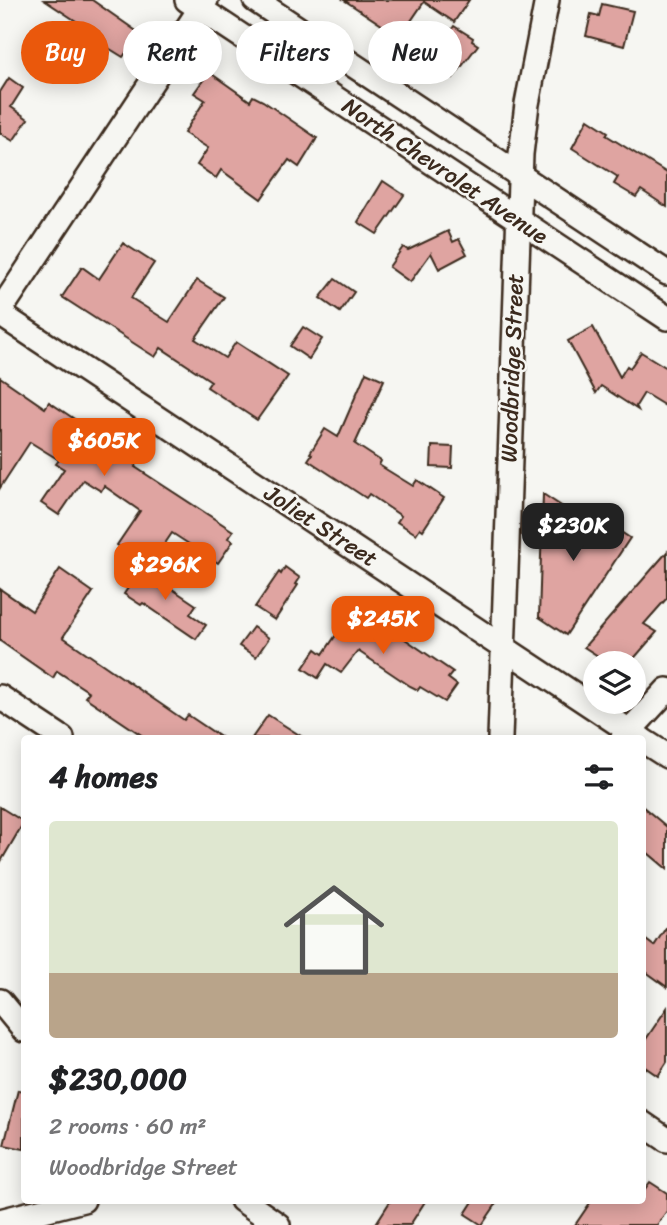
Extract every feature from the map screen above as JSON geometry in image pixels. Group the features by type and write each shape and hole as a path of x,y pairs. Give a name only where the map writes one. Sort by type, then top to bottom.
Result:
{"street":[{"name":"North Chevrolet Avenue","path":"255,0 667,274"},
{"name":"Woodbridge Street","path":"500,735 520,176 527,104 547,0"},
{"name":"North Chevrolet Avenue","path":"198,3 667,318"},
{"path":"0,313 198,3"},
{"name":"Joliet Street","path":"0,313 631,735"},
{"path":"635,735 667,690"},
{"path":"0,697 57,735"},
{"name":"Joliet Street","path":"646,744 667,757"},
{"path":"0,1001 21,1026"},
{"path":"646,1126 667,1140"},
{"path":"0,1221 67,1204"},
{"path":"248,1204 281,1225"},
{"path":"276,1204 281,1225"}],"building":[{"path":"44,0 92,0 123,22 123,57 109,48 109,21 76,21"},
{"path":"344,0 469,0 455,21 424,2 411,21 376,21"},
{"path":"602,4 633,11 624,46 586,36 591,14 599,16"},
{"path":"462,31 478,45 462,66"},
{"path":"9,78 23,88 11,107 28,119 13,141 0,133 0,92"},
{"path":"222,81 250,101 253,96 263,101 317,138 299,167 289,160 261,199 221,170 216,178 197,165 208,148 184,133 205,100 194,93 200,84 222,84"},
{"path":"588,119 608,132 606,135 667,173 667,207 641,190 636,197 614,184 618,177 572,148"},
{"path":"383,181 404,195 377,234 358,222"},
{"path":"448,231 453,242 459,239 467,254 439,269 431,253 410,282 389,267 403,247 408,250"},
{"path":"123,243 154,263 131,298 169,322 197,280 224,297 195,339 225,358 236,342 288,376 257,420 207,387 211,381 161,348 155,357 62,297 82,267 99,279"},
{"path":"335,279 354,292 340,312 320,298"},
{"path":"303,327 322,339 309,359 290,346"},
{"path":"593,327 620,377 641,352 667,368 667,407 644,393 636,406 638,410 601,386 596,393 568,341"},
{"path":"366,372 384,380 355,444 381,461 379,465 413,486 417,480 444,498 423,530 420,528 416,534 397,522 401,516 369,494 366,498 308,460 325,429 338,437"},
{"path":"0,377 45,408 49,402 138,462 135,467 233,531 228,538 233,541 218,563 172,533 149,567 117,545 140,511 104,486 101,491 83,480 59,515 41,503 64,469 56,464 59,460 30,442 0,488"},
{"path":"432,446 453,447 452,468 431,467"},
{"path":"543,494 595,528 601,519 630,538 566,635 539,617"},
{"path":"667,552 667,598 644,624 657,632 640,651 590,651 584,647"},
{"path":"285,567 300,578 275,620 255,607"},
{"path":"141,568 196,605 190,614 206,625 196,639 143,603 141,605 124,594"},
{"path":"60,569 93,592 63,637 184,720 188,715 218,735 142,735 85,697 89,692 57,671 53,678 0,641 0,589 32,611"},
{"path":"356,609 453,672 448,678 457,685 445,702 420,687 418,690 410,686 358,651 341,673 327,664 318,678 303,668 316,649 323,654"},
{"path":"253,627 269,638 256,657 239,646"},
{"path":"268,715 299,735 254,735"},
{"path":"0,807 21,820 21,827 0,863"},
{"path":"646,809 667,827 667,869 646,851"},
{"path":"667,926 667,987 646,972 646,940 654,946"},
{"path":"667,1008 667,1062 658,1076 646,1068 646,1039"},
{"path":"18,1090 21,1090 21,1148 4,1145"},
{"path":"650,1182 667,1193 667,1211 657,1225 575,1225 589,1204 646,1204 646,1188"},
{"path":"388,1204 423,1204 410,1225 375,1225"},
{"path":"471,1204 496,1204 482,1225 465,1214"}]}
